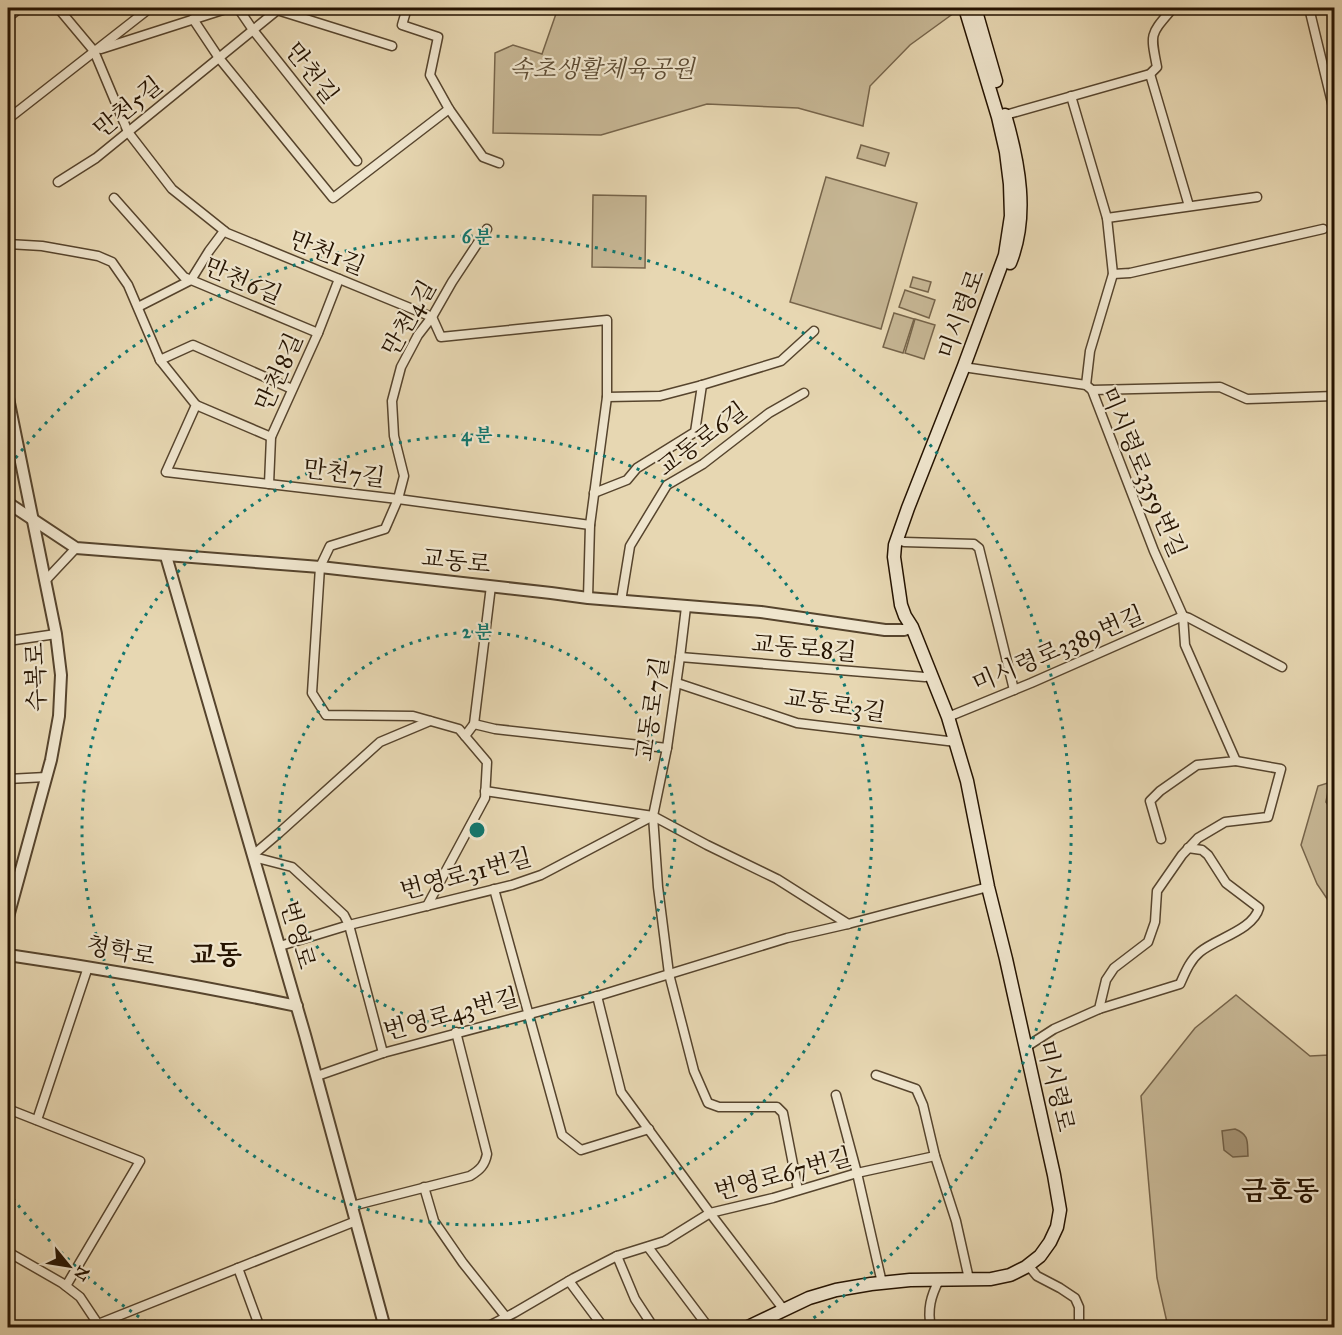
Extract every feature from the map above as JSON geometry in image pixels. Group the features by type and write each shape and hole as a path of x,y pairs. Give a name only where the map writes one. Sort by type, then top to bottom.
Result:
{"main road":[{"name":"미시령로","path":"912,627 901,605 894,557 895,545 908,508 1012,258 1020,224 1021,189 1012,139 965,8"},
{"name":"미시령로","path":"975,8 1002,116"},
{"name":"미시령로","path":"746,1328 809,1298 836,1290 910,1280 992,1279 1010,1275 1040,1256 1057,1227 1060,1210 1054,1175 988,887 967,781 948,717 912,627 901,576 904,542 967,367"}],"street":[{"path":"8,17 20,8"},
{"name":"만천1길","path":"58,8 94,51 128,132 172,189 224,231 432,318 441,337 607,320 607,397 590,525 588,598"},
{"path":"8,119 150,8"},
{"path":"94,51 229,8"},
{"name":"만천길","path":"238,8 357,161"},
{"path":"256,8 278,9 392,46"},
{"path":"407,8 402,25 438,37 430,75 449,109 483,157 499,163"},
{"path":"1002,116 1150,75 1157,67 1152,41 1154,31 1173,8"},
{"path":"1309,8 1335,111"},
{"name":"만천5길","path":"58,182 96,158 278,9"},
{"path":"193,19 219,58 333,198 449,109"},
{"path":"1150,75 1189,206"},
{"path":"1071,96 1107,218 1113,274 1090,351 1089,388 1220,387 1247,399 1335,396"},
{"path":"1107,218 1257,197"},
{"name":"만천6길","path":"114,198 184,277 318,333"},
{"name":"만천4길","path":"320,567 330,546 385,529 398,499 404,476 394,436 392,401 401,367 418,335 432,318 486,229"},
{"path":"1113,274 1130,273 1323,229"},
{"path":"138,307 191,280 224,231"},
{"path":"8,244 42,246 98,256 112,262 128,285 160,360 196,405 271,436"},
{"name":"만천8길","path":"268,484 271,436 318,333 339,279"},
{"path":"607,397 660,396 702,386 781,361 814,331"},
{"path":"160,360 194,345 292,389"},
{"name":"미시령로3359번길","path":"967,367 1089,388 1154,551 1183,616 1185,645 1236,761"},
{"path":"594,493 627,480 637,468 695,432 702,386"},
{"name":"교동로6길","path":"621,601 630,546 667,485 702,464 769,413 804,393"},
{"name":"수복로","path":"8,398 56,634 62,675 59,716 51,760 8,917"},
{"name":"만천7길","path":"196,405 166,472 398,499 590,525"},
{"name":"교동로","path":"8,503 76,548 320,567 588,598 761,612 885,630 904,630 912,627"},
{"path":"904,542 974,544 980,548 1014,690"},
{"path":"45,581 76,548"},
{"name":"번영로","path":"166,556 317,1076 385,1328"},
{"path":"320,567 312,693 326,715 414,716 462,733 487,762 484,798 427,906"},
{"path":"462,733 474,724 491,586"},
{"name":"교동로7길","path":"686,607 667,748 653,816 658,887 669,974 694,1071 708,1103 718,1107 777,1107 783,1113 798,1190"},
{"path":"1183,616 1282,667"},
{"name":"미시령로3389번길","path":"948,717 1183,616"},
{"path":"8,641 56,634"},
{"name":"교동로8길","path":"680,657 925,677"},
{"name":"교동로3길","path":"677,683 797,723 956,742"},
{"path":"253,856 380,742 431,721"},
{"path":"474,724 495,729 667,748"},
{"path":"1099,1009 1106,980 1114,968 1148,942 1155,922 1157,891 1182,855 1198,838 1225,822 1268,817 1281,769 1236,761 1197,765 1160,791 1150,801 1161,839"},
{"path":"8,779 46,777"},
{"path":"485,791 653,816 777,879 848,924"},
{"name":"번영로31번길","path":"280,946 349,925 494,890 541,875 653,816"},
{"path":"1026,1047 1054,1029 1099,1009 1180,984 1199,952 1247,924 1257,914 1259,908 1226,883 1208,855 1202,850 1188,849"},
{"path":"253,856 292,867 344,915 349,925 383,1053"},
{"name":"번영로43번길","path":"317,1076 383,1053 597,996 787,938 988,887"},
{"path":"494,890 562,1135 581,1150 648,1129"},
{"name":"청학로","path":"8,955 231,992 297,1006"},
{"path":"37,1119 88,967"},
{"path":"597,996 621,1092 784,1310"},
{"path":"352,1206 470,1176 480,1170 485,1162 487,1154 456,1032"},
{"path":"876,1076 916,1089 923,1105 935,1156 956,1221 969,1279"},
{"path":"836,1095 857,1173 882,1283"},
{"path":"8,1109 140,1161 66,1286"},
{"name":"번영로67번길","path":"485,1328 617,1256 665,1241 710,1214 857,1173 935,1156"},
{"path":"424,1187 435,1221 463,1263 506,1317"},
{"path":"8,1252 66,1286 80,1297 98,1326 356,1221"},
{"path":"648,1247 709,1328"},
{"path":"617,1256 635,1299 654,1328"},
{"path":"1028,1265 1037,1276 1075,1298 1079,1307 1079,1328"},
{"path":"238,1268 260,1328"},
{"path":"931,1328 929,1319 931,1297 939,1280"},
{"path":"569,1281 604,1328"}],"green space":[{"name":"속초생활체육공원","path":"558,8 953,8 954,13 910,45 870,86 863,126 798,108 707,104 601,135 493,133 495,53 513,45 542,54"},
{"path":"861,145 889,153 885,166 857,158"},
{"path":"826,177 917,203 881,329 790,302"},
{"path":"593,195 646,196 645,268 592,267"},
{"path":"913,277 931,282 928,292 910,287"},
{"path":"905,290 935,300 929,318 899,307"},
{"path":"894,313 914,319 903,353 883,347"},
{"path":"915,319 935,325 924,359 905,353"},
{"path":"1334,781 1334,909 1317,884 1301,845 1318,786"},
{"path":"1236,995 1310,1056 1329,1055 1334,1050 1334,1327 1168,1327 1157,1278 1141,1096 1195,1028"}],"shaded area":[{"path":"1334,787 1334,813 1326,802 1328,791"},
{"path":"1235,1129 1245,1136 1248,1156 1233,1157 1224,1150 1222,1131"}],"district":[{"name":"교동","path":"216,954"},
{"name":"금호동","path":"1280,1190"}]}
